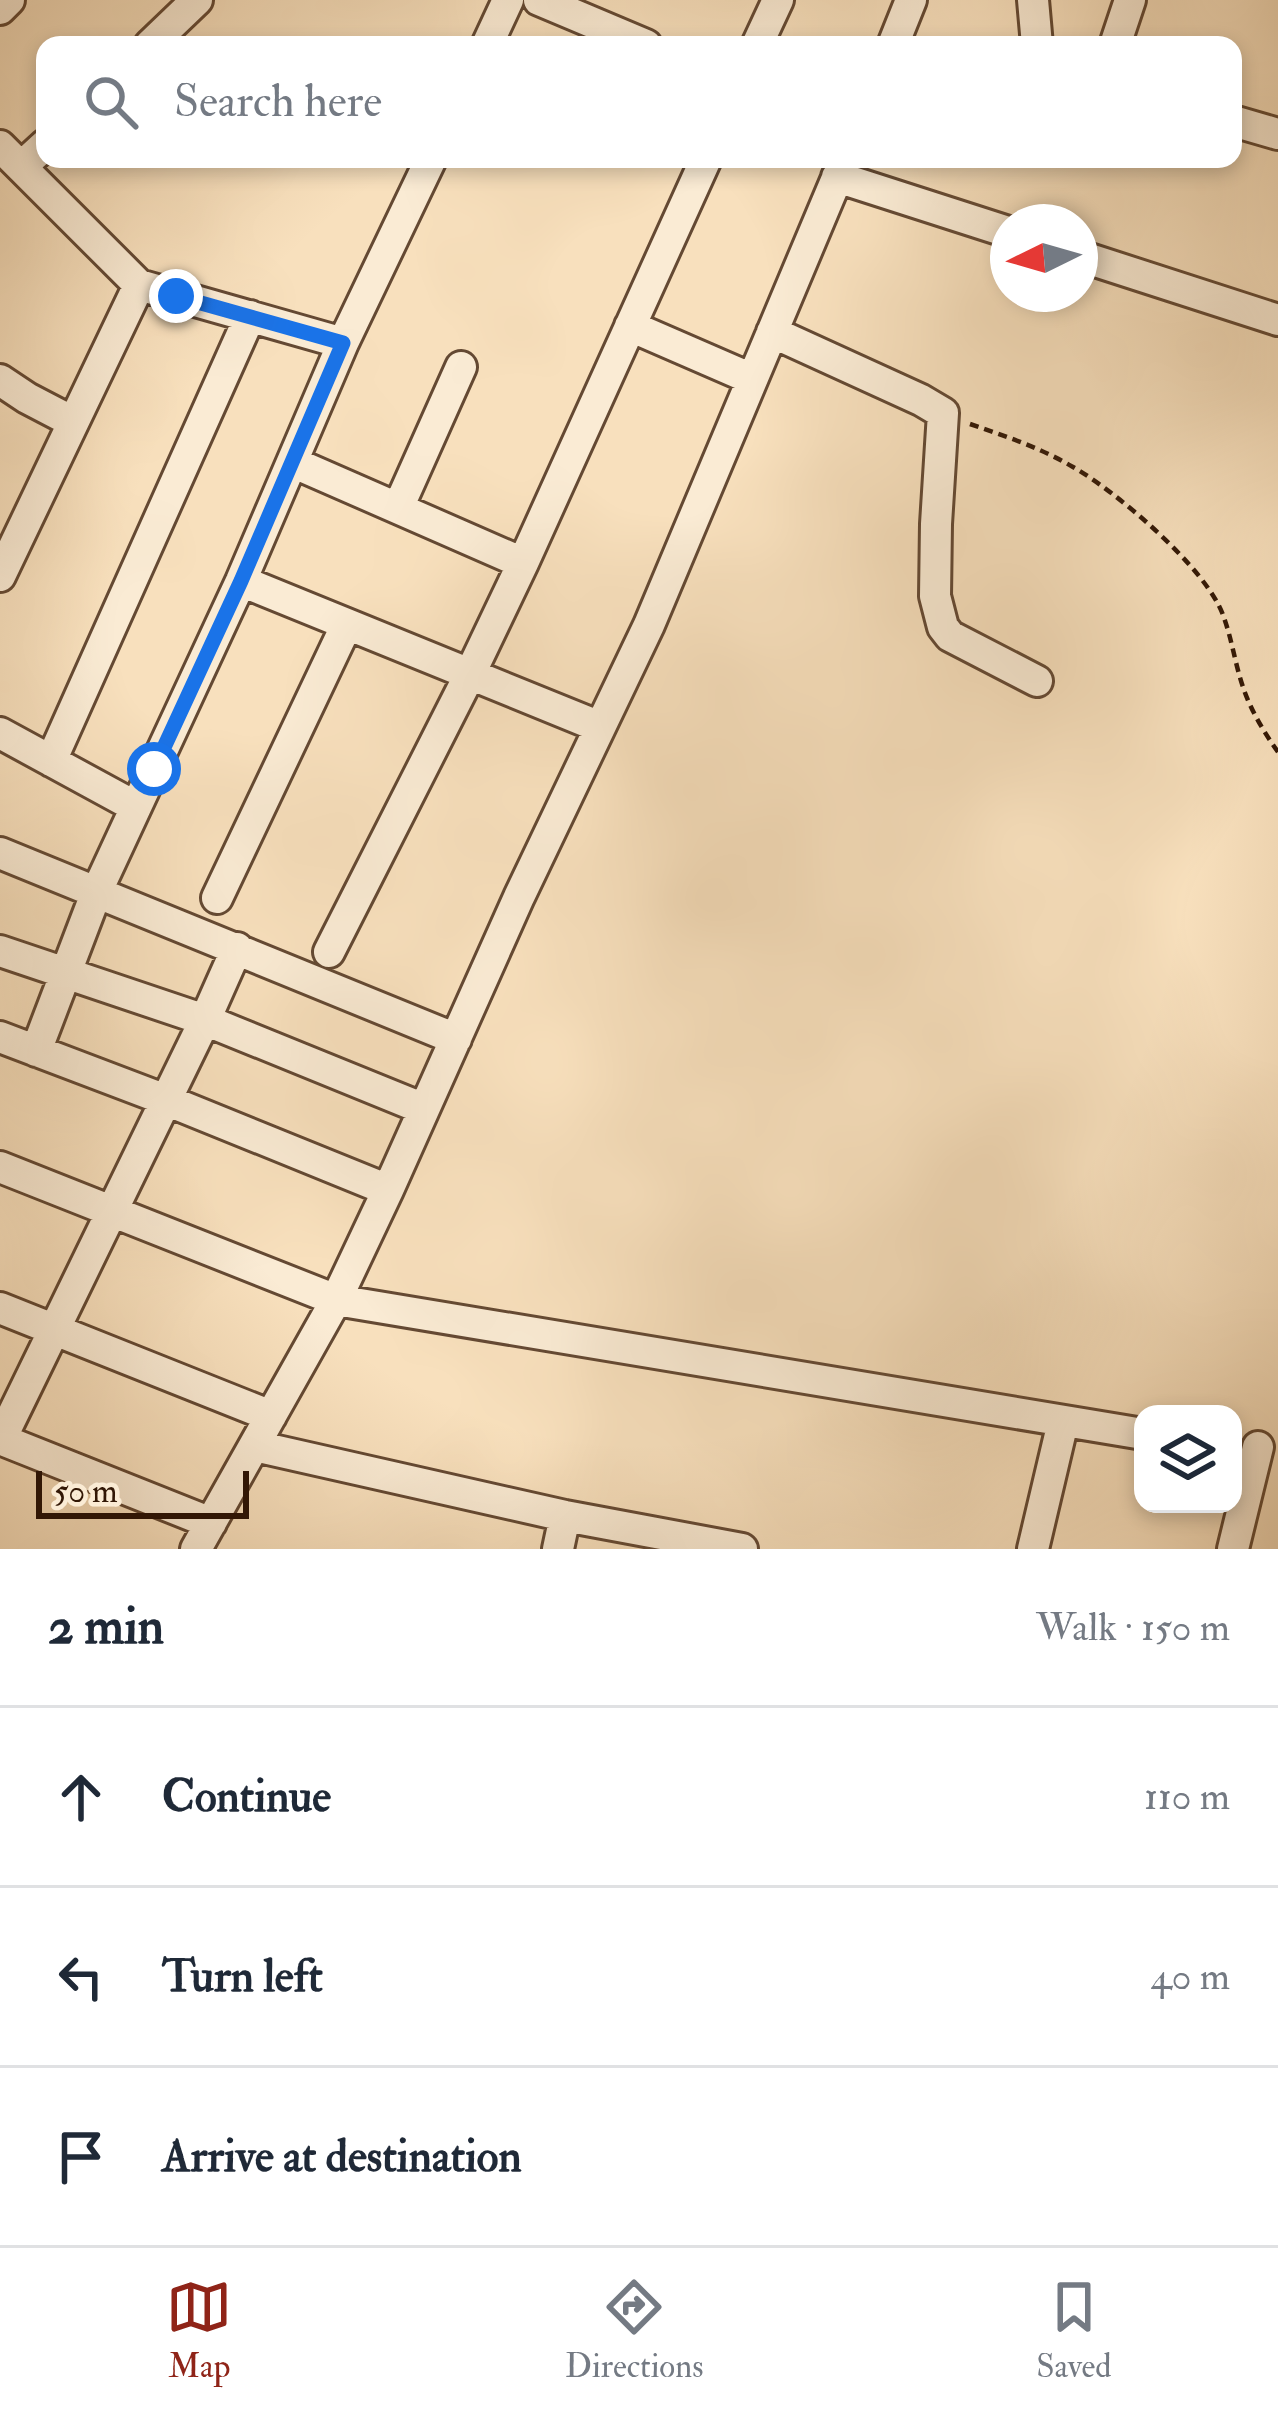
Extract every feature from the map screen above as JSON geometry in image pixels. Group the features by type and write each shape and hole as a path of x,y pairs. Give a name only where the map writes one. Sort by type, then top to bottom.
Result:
{"street":[{"path":"0,9 10,0"},
{"path":"159,36 197,0"},
{"path":"491,36 508,0"},
{"path":"539,0 616,36"},
{"path":"761,36 778,0"},
{"path":"897,36 911,0"},
{"path":"1033,0 1036,36"},
{"path":"1118,36 1130,0"},
{"path":"1242,124 1278,134"},
{"path":"11,157 140,285 343,343"},
{"path":"36,1051 97,891 427,168"},
{"path":"329,952 524,563 702,168"},
{"path":"237,948 1,1439 204,1536 336,1300 388,1190 649,625 841,168 990,225"},
{"path":"1098,262 1278,320"},
{"path":"0,576 140,285"},
{"path":"51,761 250,316"},
{"path":"630,326 752,379"},
{"path":"772,332 943,413 935,596 943,627 950,636 1037,681"},
{"path":"398,508 461,367"},
{"path":"0,380 74,422"},
{"path":"292,462 524,563"},
{"path":"241,581 600,727"},
{"path":"217,898 347,624"},
{"path":"0,733 136,807"},
{"path":"0,853 456,1039"},
{"path":"0,951 205,1019 424,1109"},
{"path":"0,1037 388,1190"},
{"path":"0,1167 336,1300 1134,1433"},
{"path":"0,1309 271,1416"},
{"path":"1033,1549 1063,1422"},
{"path":"255,1446 566,1516 734,1548"},
{"path":"1233,1549 1256,1447"},
{"path":"558,1549 566,1516"}],"path":[{"path":"943,413 1076,468 1189,561 1223,615 1252,710 1278,752"}],"route":[{"path":"154,769 343,343 176,296"}]}
